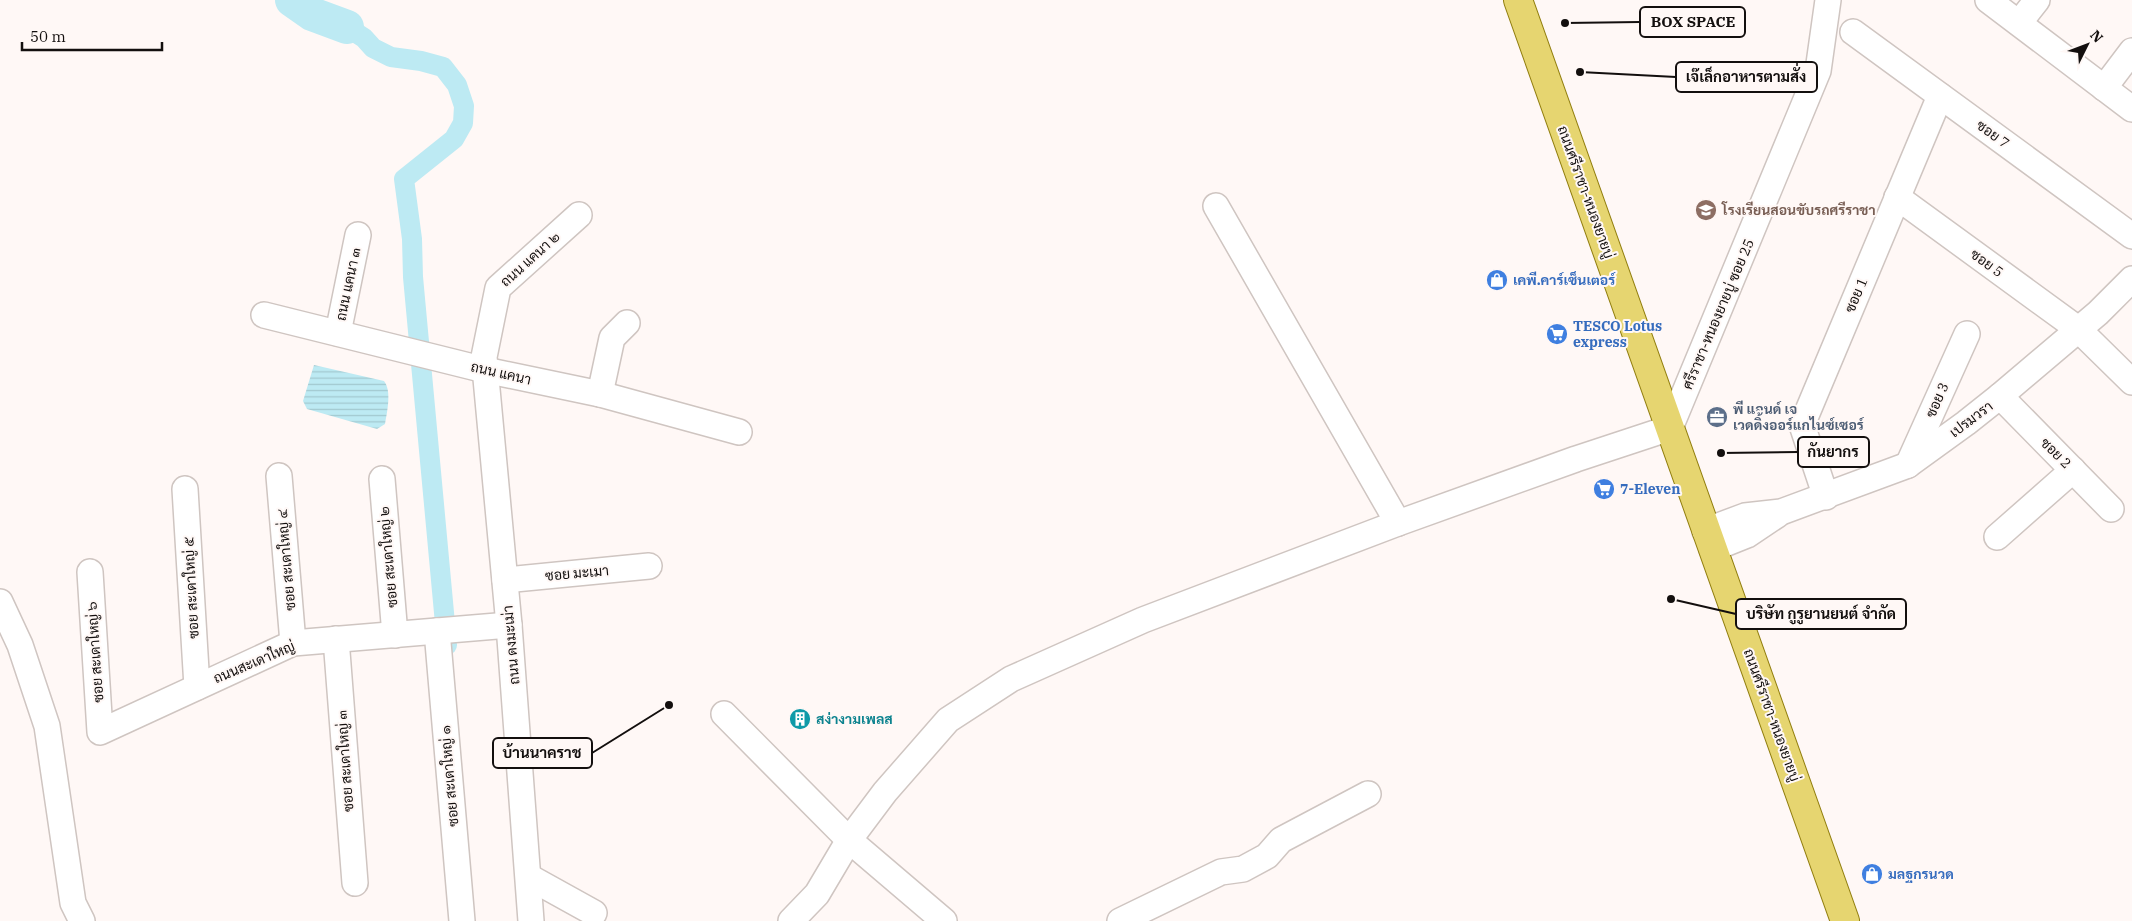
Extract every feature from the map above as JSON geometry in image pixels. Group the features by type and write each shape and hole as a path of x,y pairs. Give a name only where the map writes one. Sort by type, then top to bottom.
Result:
{"main road":[{"name":"ถนนศรีราชา-หนองยายบู่","path":"1518,0 1845,921"}],"street":[{"name":"ศรีราชา-หนองยายบู่ ซอย 25","path":"1670,428 1818,72 1828,0"},
{"path":"1988,0 2132,109"},
{"path":"2019,23 2037,0"},
{"name":"ซอย 7","path":"1853,32 2132,236"},
{"path":"2104,88 2132,51"},
{"name":"ซอย 1","path":"1826,497 1802,425 1940,96"},
{"name":"ซอย 5","path":"1897,197 2078,329 2132,382"},
{"path":"1216,206 1398,522"},
{"name":"ถนน แคนา ๒","path":"486,370 484,357 498,288 579,215"},
{"name":"ถนน แคนา ๓","path":"338,333 358,235"},
{"name":"เปรมวรา","path":"1709,540 1747,535 1781,512 1908,466 2000,396 2078,329 2132,279"},
{"name":"ถนน แคนา","path":"264,315 486,370 600,394 739,432"},
{"path":"600,394 612,338 627,323"},
{"name":"ซอย 3","path":"1908,466 1967,334"},
{"name":"ถนน ดงมะเม่า","path":"486,370 509,625 531,921"},
{"name":"ซอย 2","path":"2000,396 2111,509"},
{"path":"792,921 817,894 850,840 885,792 948,720 1011,679 1143,620 1398,522 1670,428"},
{"path":"1997,537 2072,470"},
{"name":"ซอย สะเดาใหญ่ ๔","path":"280,476 293,643"},
{"name":"ซอย สะเดาใหญ่ ๒","path":"382,479 395,635"},
{"name":"ซอย สะเดาใหญ่ ๕","path":"185,489 197,687"},
{"name":"ซอย มะเมา","path":"505,580 649,566"},
{"name":"ซอย สะเดาใหญ่ ๖","path":"90,572 100,732"},
{"path":"0,602 20,645 47,726 73,903 82,921"},
{"name":"ถนนสะเดาใหญ่","path":"100,732 293,643 509,625"},
{"name":"ซอย สะเดาใหญ่ ๑","path":"447,630 462,921"},
{"name":"ซอย สะเดาใหญ่ ๓","path":"336,639 355,883"},
{"path":"724,714 850,840 944,921"},
{"path":"1120,921 1221,872 1244,869 1267,856 1281,840 1368,794"},
{"path":"529,877 594,913"}],"water":[{"path":"314,365 384,381 388,390 388,408 385,424 377,429 307,409 303,401"}],"waterway":[{"path":"292,0 312,14 347,27"},
{"path":"347,27 364,38 373,48 391,57 421,61 443,67 457,85 464,106 463,123 454,139 404,179 412,239 413,277 447,645"}],"place":[{"name":"BOX SPACE","path":"1565,23"},
{"name":"เจ๊เล็กอาหารตามสั่ง","path":"1580,72"},
{"name":"โรงเรียนสอนขับรถศรีราชา","path":"1706,210"},
{"name":"เคพี.คาร์เซ็นเตอร์","path":"1497,280"},
{"name":"TESCO Lotus express","path":"1557,334"},
{"name":"พี แอนด์ เจ เวดดิ้งออร์แกไนซ์เซอร์","path":"1717,417"},
{"name":"กันยากร","path":"1721,453"},
{"name":"7-Eleven","path":"1604,489"},
{"name":"บริษัท กูรูยานยนต์ จำกัด","path":"1671,599"},
{"name":"บ้านนาคราช","path":"669,705"},
{"name":"สง่างามเพลส","path":"800,719"},
{"name":"มลฐกรนวด","path":"1872,874"}]}
